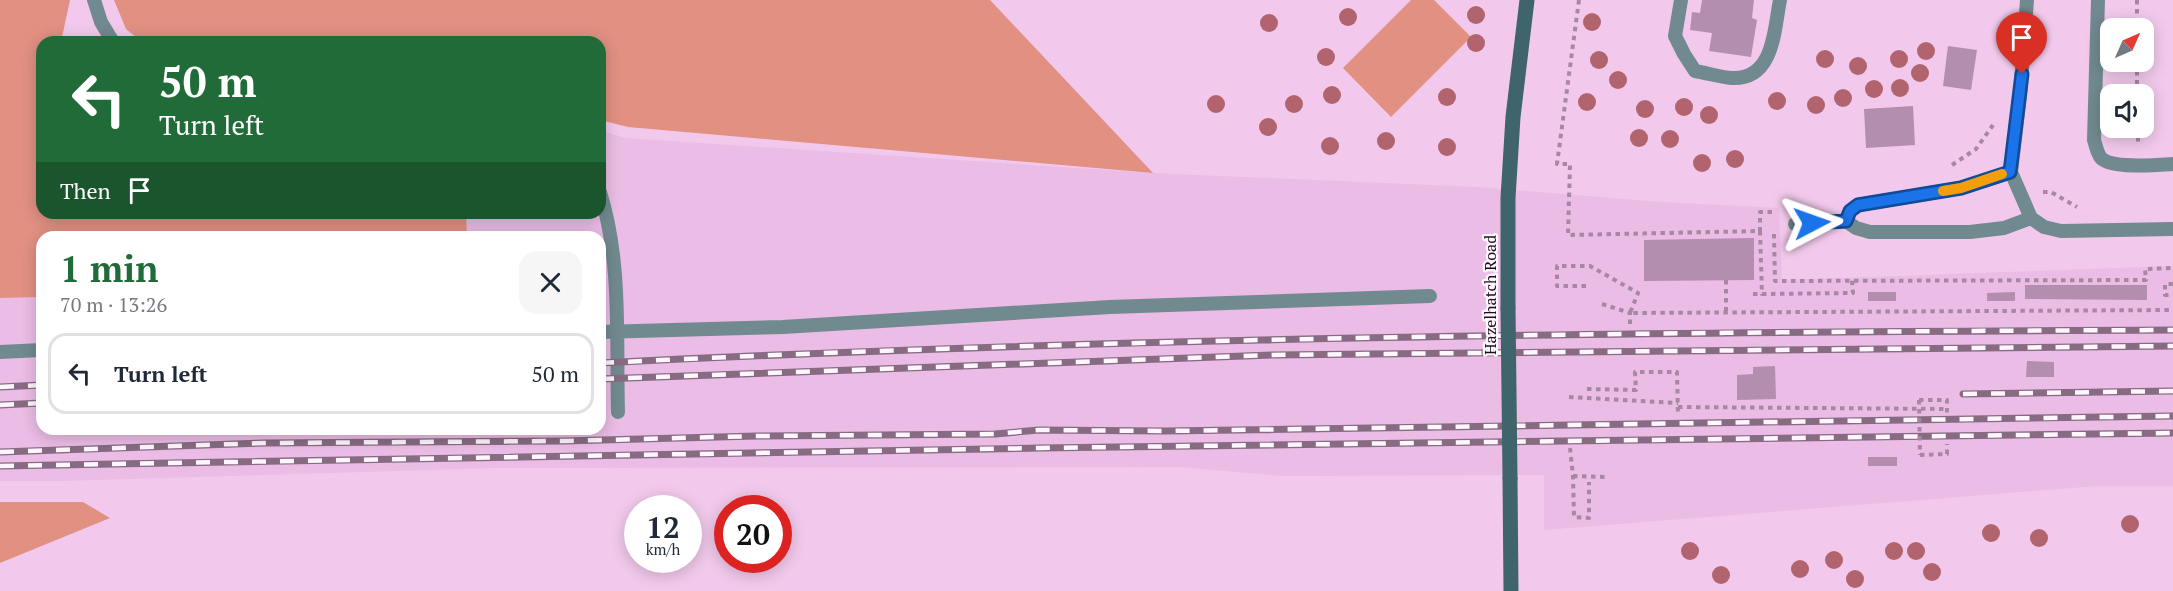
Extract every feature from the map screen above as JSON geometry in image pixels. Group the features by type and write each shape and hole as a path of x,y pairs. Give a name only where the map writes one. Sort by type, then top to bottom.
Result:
{"main road":[{"name":"Hazelhatch Road","path":"1511,591 1508,198 1513,117 1527,0"}],"lane":[{"path":"94,0 101,22 109,36"},
{"path":"1681,0 1675,36 1684,54 1695,70 1732,78 1749,76 1766,60 1770,52 1780,0"},
{"path":"2027,0 2020,96 2010,172 2031,218 2044,227 2061,231 2173,229"},
{"path":"2098,0 2094,140 2097,150 2109,163 2173,164"},
{"path":"1846,221 1850,211 1858,205 1961,188 2010,172"},
{"path":"606,211 616,282 618,412"},
{"path":"1795,224 1846,221 1856,228 1870,232 1970,232 2004,228 2031,218"},
{"path":"606,332 783,327 1110,307 1430,296"},
{"path":"0,352 36,350"}],"path":[{"path":"1579,0 1557,164 1570,164 1568,235 1760,231"},
{"path":"2137,0 2137,18"},
{"path":"1951,165 1976,149 1995,121"},
{"path":"2022,196 2036,192 2051,192 2074,207 2085,207"},
{"path":"1762,294 1760,212 1774,212 1774,281 2146,280 2145,269 2173,268"},
{"path":"1725,231 1725,239"},
{"path":"1586,286 1557,286 1557,266 1590,267 1638,293 1630,313 1630,324"},
{"path":"1726,280 1726,311"},
{"path":"1752,294 1853,293 1852,280"},
{"path":"2173,284 2165,284 2165,295 2173,295"},
{"path":"1602,304 1630,313 2173,310"},
{"path":"1587,389 1636,390 1635,372 1677,372 1678,416"},
{"path":"1569,397 1678,405 1947,411 1947,400 1918,400 1920,455 1947,454 1947,444"},
{"path":"1570,448 1574,518 1589,518 1589,482"},
{"path":"1573,476 1608,477"}],"shaded area":[{"path":"0,0 70,0 62,36 36,36 36,219 466,219 467,231 36,231 36,297 0,298"},
{"path":"114,0 990,0 1153,173 628,127 606,122 606,36 135,36 126,29"},
{"path":"1411,0 1434,0 1471,37 1391,117 1343,68"},
{"path":"606,132 625,138 1153,173 1477,187 1662,202 1779,208 1782,280 2173,266 2173,486 2097,486 1544,530 1544,475 1280,476 1181,467 497,468 0,481 0,298 36,297 36,435 606,435 606,231 467,231 466,219 606,219"},
{"path":"0,502 83,502 110,518 0,563"}],"building":[{"path":"1702,0 1754,0 1752,18 1757,20 1751,57 1709,51 1712,33 1690,30 1692,12 1700,13"},
{"path":"1948,46 1977,50 1971,90 1943,86"},
{"path":"1913,106 1915,145 1866,148 1864,109"},
{"path":"1754,238 1754,280 1644,281 1644,240"},
{"path":"2025,285 2147,285 2147,300 2025,299"},
{"path":"1868,292 1896,292 1896,301 1868,301"},
{"path":"2015,292 2015,301 1987,301 1987,293"},
{"path":"2027,361 2054,362 2054,377 2026,377"},
{"path":"1775,366 1776,399 1737,400 1737,375 1753,374 1753,367"},
{"path":"1868,457 1897,457 1897,466 1868,466"}],"railway":[{"path":"606,363 993,347 1190,342 1583,334 2173,330"},
{"path":"606,379 1272,355 2173,346"},
{"path":"0,387 36,385"},
{"path":"1963,394 2173,391"},
{"path":"0,405 36,403"},
{"path":"0,452 264,443 995,434 1039,430 1165,431 2173,416"},
{"path":"0,466 1040,448 2173,433"}],"slow traffic":[{"path":"1943,191 1961,188 2002,174"}],"route":[{"path":"1812,223 1846,221 1850,211 1858,205 1961,188 2010,172 2022,74"}]}
